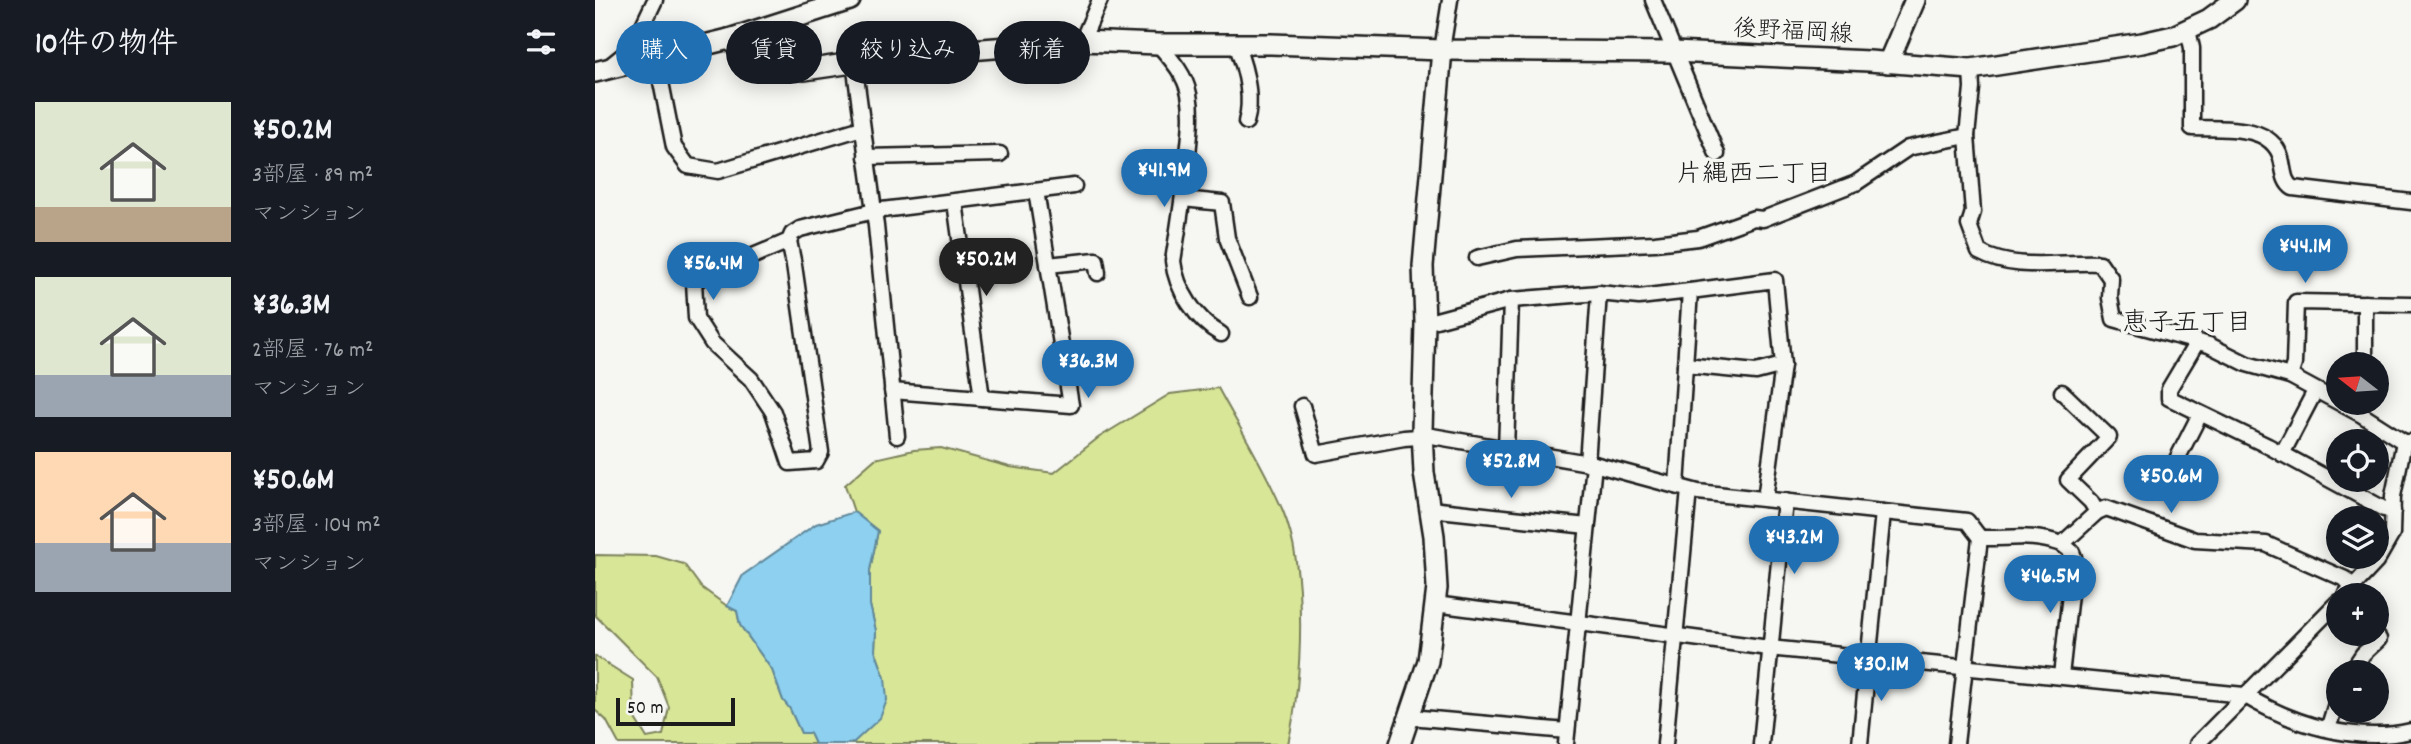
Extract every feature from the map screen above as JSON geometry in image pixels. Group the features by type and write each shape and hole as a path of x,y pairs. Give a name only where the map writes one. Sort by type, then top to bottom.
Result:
{"main road":[{"path":"785,21 850,0"},
{"path":"1888,63 1915,0"},
{"name":"後野福岡線","path":"1090,41 1442,50 1673,52 1971,69 2173,36 2188,30 2235,0"},
{"path":"1400,744 1428,661 1435,604 1436,561 1424,473 1422,435 1425,323 1423,266 1442,50"}],"street":[{"path":"600,71 632,48 655,0"},
{"path":"1090,23 1100,0"},
{"path":"1442,50 1450,0"},
{"path":"1653,0 1717,154"},
{"path":"2188,30 2192,48 2192,128 2240,130 2265,137 2279,152 2287,184 2293,188 2411,202"},
{"path":"1159,44 1175,64 1189,93 1191,115 1183,199 1173,261 1174,272 1184,295 1194,309 1207,325 1221,334"},
{"path":"1235,44 1249,102 1246,122"},
{"path":"1971,69 1972,88 1967,136 1973,212 1969,225 1979,251 1994,260 2018,264 2100,263 2111,279 2110,298 2114,319 2209,345 2247,364 2290,376 2326,395"},
{"path":"661,84 674,147 688,166 718,171 862,128"},
{"path":"857,84 874,211 897,436"},
{"path":"1477,258 1517,249 1655,243 1698,238 1755,218 1763,219 1856,183 1908,148 1967,136"},
{"path":"866,157 1000,154"},
{"path":"789,241 694,281 696,318 712,344 751,379 773,412 790,463 817,461 821,452 789,241 792,234 800,229 874,211 1074,186"},
{"path":"892,391 1072,405 1036,191"},
{"path":"1183,199 1222,204 1227,238 1250,297"},
{"path":"955,202 982,398"},
{"path":"1048,265 1096,260"},
{"path":"1425,323 1511,300 1599,293 1639,297 1775,280 1783,365 1765,499"},
{"path":"1665,744 1675,635 1690,291"},
{"path":"1410,718 1567,737 1587,526 1599,293"},
{"path":"1506,450 1511,300"},
{"path":"2290,376 2294,364 2295,302 2411,304"},
{"path":"2365,303 2365,352"},
{"path":"2197,342 2169,388 2169,398 2384,509 2393,511"},
{"path":"1685,365 1756,372 1783,365"},
{"path":"2282,454 2315,391"},
{"path":"2062,392 2109,437 2068,480 2091,502 2097,512"},
{"path":"1302,406 1315,454 1422,435 1590,463 1683,488 1967,521 1980,538 1957,744"},
{"path":"2171,471 2200,414"},
{"path":"2356,583 2384,550 2392,534 2393,496 2408,442 2371,415"},
{"path":"1761,744 1785,501"},
{"path":"2062,544 2097,512 2106,508 2195,540 2266,544 2345,579 2346,583"},
{"path":"1430,509 1587,526"},
{"path":"1860,744 1882,512"},
{"path":"1980,538 2045,538 2062,544 2072,552 2074,558 2061,676"},
{"path":"1435,604 1769,648 2244,695 2280,715 2329,729 2379,736 2411,731"},
{"path":"2197,744 2326,614"},
{"path":"2359,660 2372,646"},
{"path":"2329,729 2331,723"}],"green space":[{"path":"1218,388 1269,480 1291,536 1296,564 1300,627 1297,690 1288,744 848,744 854,742 885,678 875,650 876,631 870,605 870,570 878,531 854,512 845,485 875,459 914,450 941,448 1010,467 1054,473 1098,438 1170,394"},
{"path":"595,555 656,556 684,564 701,587 737,611 740,625 772,670 783,700 801,733 810,733 815,744 619,744 606,720 595,710 595,656 633,680 634,717 647,738 663,735 669,707 657,677 595,615"}],"water":[{"path":"854,512 878,531 870,570 870,605 876,631 875,650 885,678 887,700 880,718 854,742 815,744 810,733 801,733 783,700 772,670 740,625 737,611 727,606 743,575 816,524"}],"district":[{"name":"片縄西二丁目","path":"1754,175"},
{"name":"恵子五丁目","path":"2187,324"}]}
